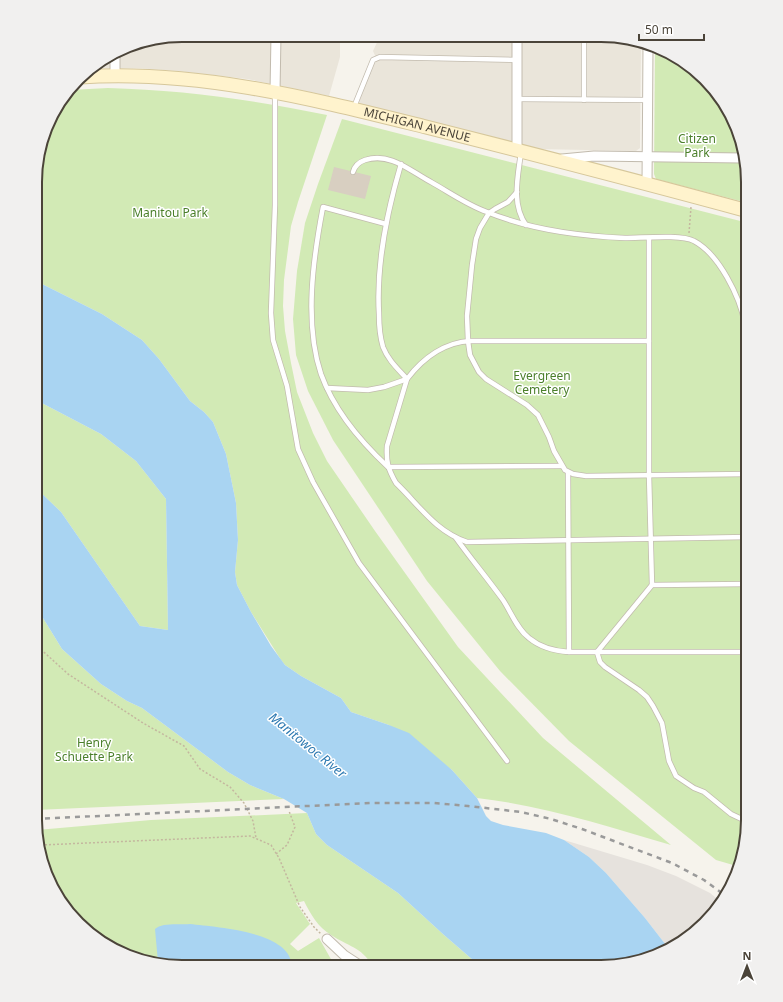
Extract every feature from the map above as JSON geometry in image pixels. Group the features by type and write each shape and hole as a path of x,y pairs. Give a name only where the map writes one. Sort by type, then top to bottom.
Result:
{"street":[{"path":"275,92 276,42"},
{"path":"517,42 519,150"},
{"path":"647,184 648,51"},
{"path":"115,59 115,76"},
{"name":"MICHIGAN AVENUE","path":"90,77 115,76 182,80 275,92 353,109 519,150 741,209"},
{"path":"556,160 594,156 739,158"},
{"path":"327,939 351,960"}],"lane":[{"path":"584,42 584,100"},
{"path":"353,109 373,60 380,57 517,60"},
{"path":"275,92 275,205 271,313 273,340 287,386 298,449 313,482 358,563 507,761"},
{"path":"517,100 648,100"},
{"path":"519,150 517,192 518,210 526,225"},
{"path":"353,172 357,164 369,159 383,158 401,164 429,181 489,213 526,225 572,234 625,238 689,238 702,246 716,258 725,272 741,311"},
{"path":"401,164 386,224 378,303 383,347 388,356 407,379"},
{"path":"517,192 508,202 489,213 476,239 467,316 470,355 474,364 486,379 528,405 538,415 562,466 568,472 586,476 741,474"},
{"path":"386,224 323,208 316,251 312,322 317,359 327,388 350,427 365,445 388,467 562,466"},
{"path":"597,652 652,585 649,475 649,238"},
{"path":"649,341 468,341 454,343 437,352 420,365 407,379 387,446 386,457 388,467 396,483 440,528 456,538 467,542 479,543 741,537"},
{"path":"327,388 368,390 384,387 407,379"},
{"path":"568,472 569,652"},
{"path":"456,538 503,600 527,637 536,644 548,649 569,652 741,652"},
{"path":"652,585 741,584"},
{"path":"597,652 600,662 605,667 639,690 647,697 653,706 662,724 669,761 676,776 708,795 731,814 741,819"}],"path":[{"path":"689,238 691,207"},
{"path":"42,650 68,674 142,723 184,746 200,769 230,787 244,803 253,821 256,838"},
{"path":"276,854 287,846 295,827 289,811"},
{"path":"45,845 250,836 271,846 300,907 314,927 327,939"}],"shaded area":[{"path":"173,42 340,42 340,57 329,96 247,79 137,68 101,68 120,56 137,49"},
{"path":"377,42 601,42 619,43 641,48 640,148 636,151 536,149 362,105 359,103 365,82 377,60 373,51"},
{"path":"564,840 647,865 676,876 710,893 717,899 693,925 679,936 665,944 606,873 589,857"}],"green space":[{"name":"Citizen Park","path":"655,53 679,66 693,77 712,97 722,112 730,128 740,164 741,201 656,179 654,174"},
{"name":"Manitou Park","path":"108,88 191,93 273,105 327,115 291,226 284,280 283,306 285,331 291,363 297,392 313,433 327,461 458,647 543,738 671,845 551,811 477,798 452,770 389,725 351,712 341,698 301,676 285,665 281,660 251,612 237,585 235,572 238,540 236,503 226,454 213,422 204,412 190,401 159,359 142,340 102,314 42,284 43,164 49,137 53,128 66,104 77,90"},
{"name":"Evergreen Cemetery","path":"342,119 741,221 741,829 734,865 716,860 569,741 500,671 427,581 333,440 308,391 296,355 293,319 297,271 305,223"},
{"path":"42,403 101,434 136,461 166,499 168,630 140,626 61,512 42,494"},
{"name":"Henry Schuette Park","path":"42,616 62,649 101,684 127,701 142,708 228,772 250,785 284,799 42,810"},
{"path":"307,813 316,834 327,845 398,893 473,960 369,960 359,951 326,932 312,916 304,901 296,903 310,924 290,944 298,951 319,938 331,960 173,960 137,953 120,946 104,936 83,919 61,890 53,874 47,856 43,830 151,820"}],"water":[{"name":"Manitowoc River","path":"42,284 102,314 142,340 159,359 190,401 204,412 213,422 226,454 236,503 238,540 235,572 237,585 271,646 285,665 301,676 341,698 351,712 409,733 452,770 477,798 486,816 491,821 503,825 546,833 564,840 589,857 606,873 665,944 637,955 610,960 473,960 398,893 327,845 316,834 307,813 284,799 250,785 228,772 142,708 127,701 101,684 62,649 42,616 42,494 61,512 140,626 168,630 166,499 136,461 101,434 42,403"},
{"path":"190,924 247,932 276,943 286,951 290,960 173,960 158,957 155,929 162,925"}],"building":[{"path":"334,167 371,176 365,199 328,190"}],"railway":[{"path":"42,819 370,803 434,803 468,806 521,812 551,819 582,829 672,863 704,880 721,892"}]}
